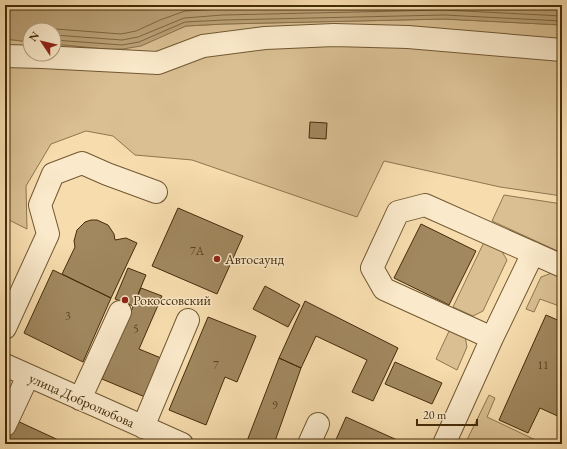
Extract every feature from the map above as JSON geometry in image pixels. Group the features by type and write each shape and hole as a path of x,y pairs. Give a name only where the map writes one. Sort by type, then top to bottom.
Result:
{"street":[{"path":"5,56 158,63 202,46 265,38 334,35 408,37 562,50"},
{"path":"5,328 48,234 40,205 53,174 82,163 156,192"},
{"path":"492,338 384,289 372,268 398,212 425,205 562,266"},
{"path":"444,444 492,338 533,253"},
{"path":"80,399 120,312"},
{"path":"143,427 188,320"},
{"name":"улица Добролюбова","path":"5,365 182,444"},
{"path":"5,425 28,376"},
{"path":"309,444 318,424"}],"shaded area":[{"path":"444,19 562,25 562,196 500,187 384,161 357,217 192,160 135,155 113,136 86,131 51,144 26,186 27,229 5,218 5,39 22,41 22,62 62,62 62,45 105,49 123,49 186,26"},
{"path":"504,195 562,204 562,253 492,221"},
{"path":"484,242 501,250 507,260 483,311 473,316 453,307"},
{"path":"552,273 562,277 562,307 540,299 534,312 526,309 541,277"},
{"path":"450,329 465,336 467,347 457,370 436,359"},
{"path":"489,395 495,398 487,417 544,444 465,444"}],"water":[{"path":"5,5 562,5 562,25 444,19 224,24 186,26 141,46 123,49 105,49 62,45 62,22 22,22 22,41 5,39"}],"building":[{"path":"310,122 327,123 326,139 309,138"},
{"path":"178,208 243,236 217,294 152,266"},
{"path":"97,220 108,225 114,234 115,240 126,238 137,243 111,298 62,274 75,247 74,241 77,230 85,222"},
{"path":"421,224 476,251 449,305 394,278"},
{"path":"128,268 146,275 133,306 115,299"},
{"path":"53,270 111,298 83,362 24,333"},
{"path":"265,286 300,305 288,327 253,309"},
{"path":"141,288 162,296 139,349 161,358 145,397 102,379"},
{"path":"305,301 398,348 373,401 352,392 367,360 316,336 301,368 279,358"},
{"path":"546,315 562,322 562,418 540,408 528,433 499,420"},
{"path":"208,317 256,336 237,382 225,377 206,425 169,410"},
{"path":"279,358 301,368 274,444 256,444 247,441"},
{"path":"395,362 442,383 432,404 385,384"},
{"path":"346,417 406,444 334,444"},
{"path":"13,419 67,444 5,444 5,436"}],"place":[{"name":"Автосаунд","path":"217,259"},
{"name":"Рокоссовский","path":"125,300"}]}
